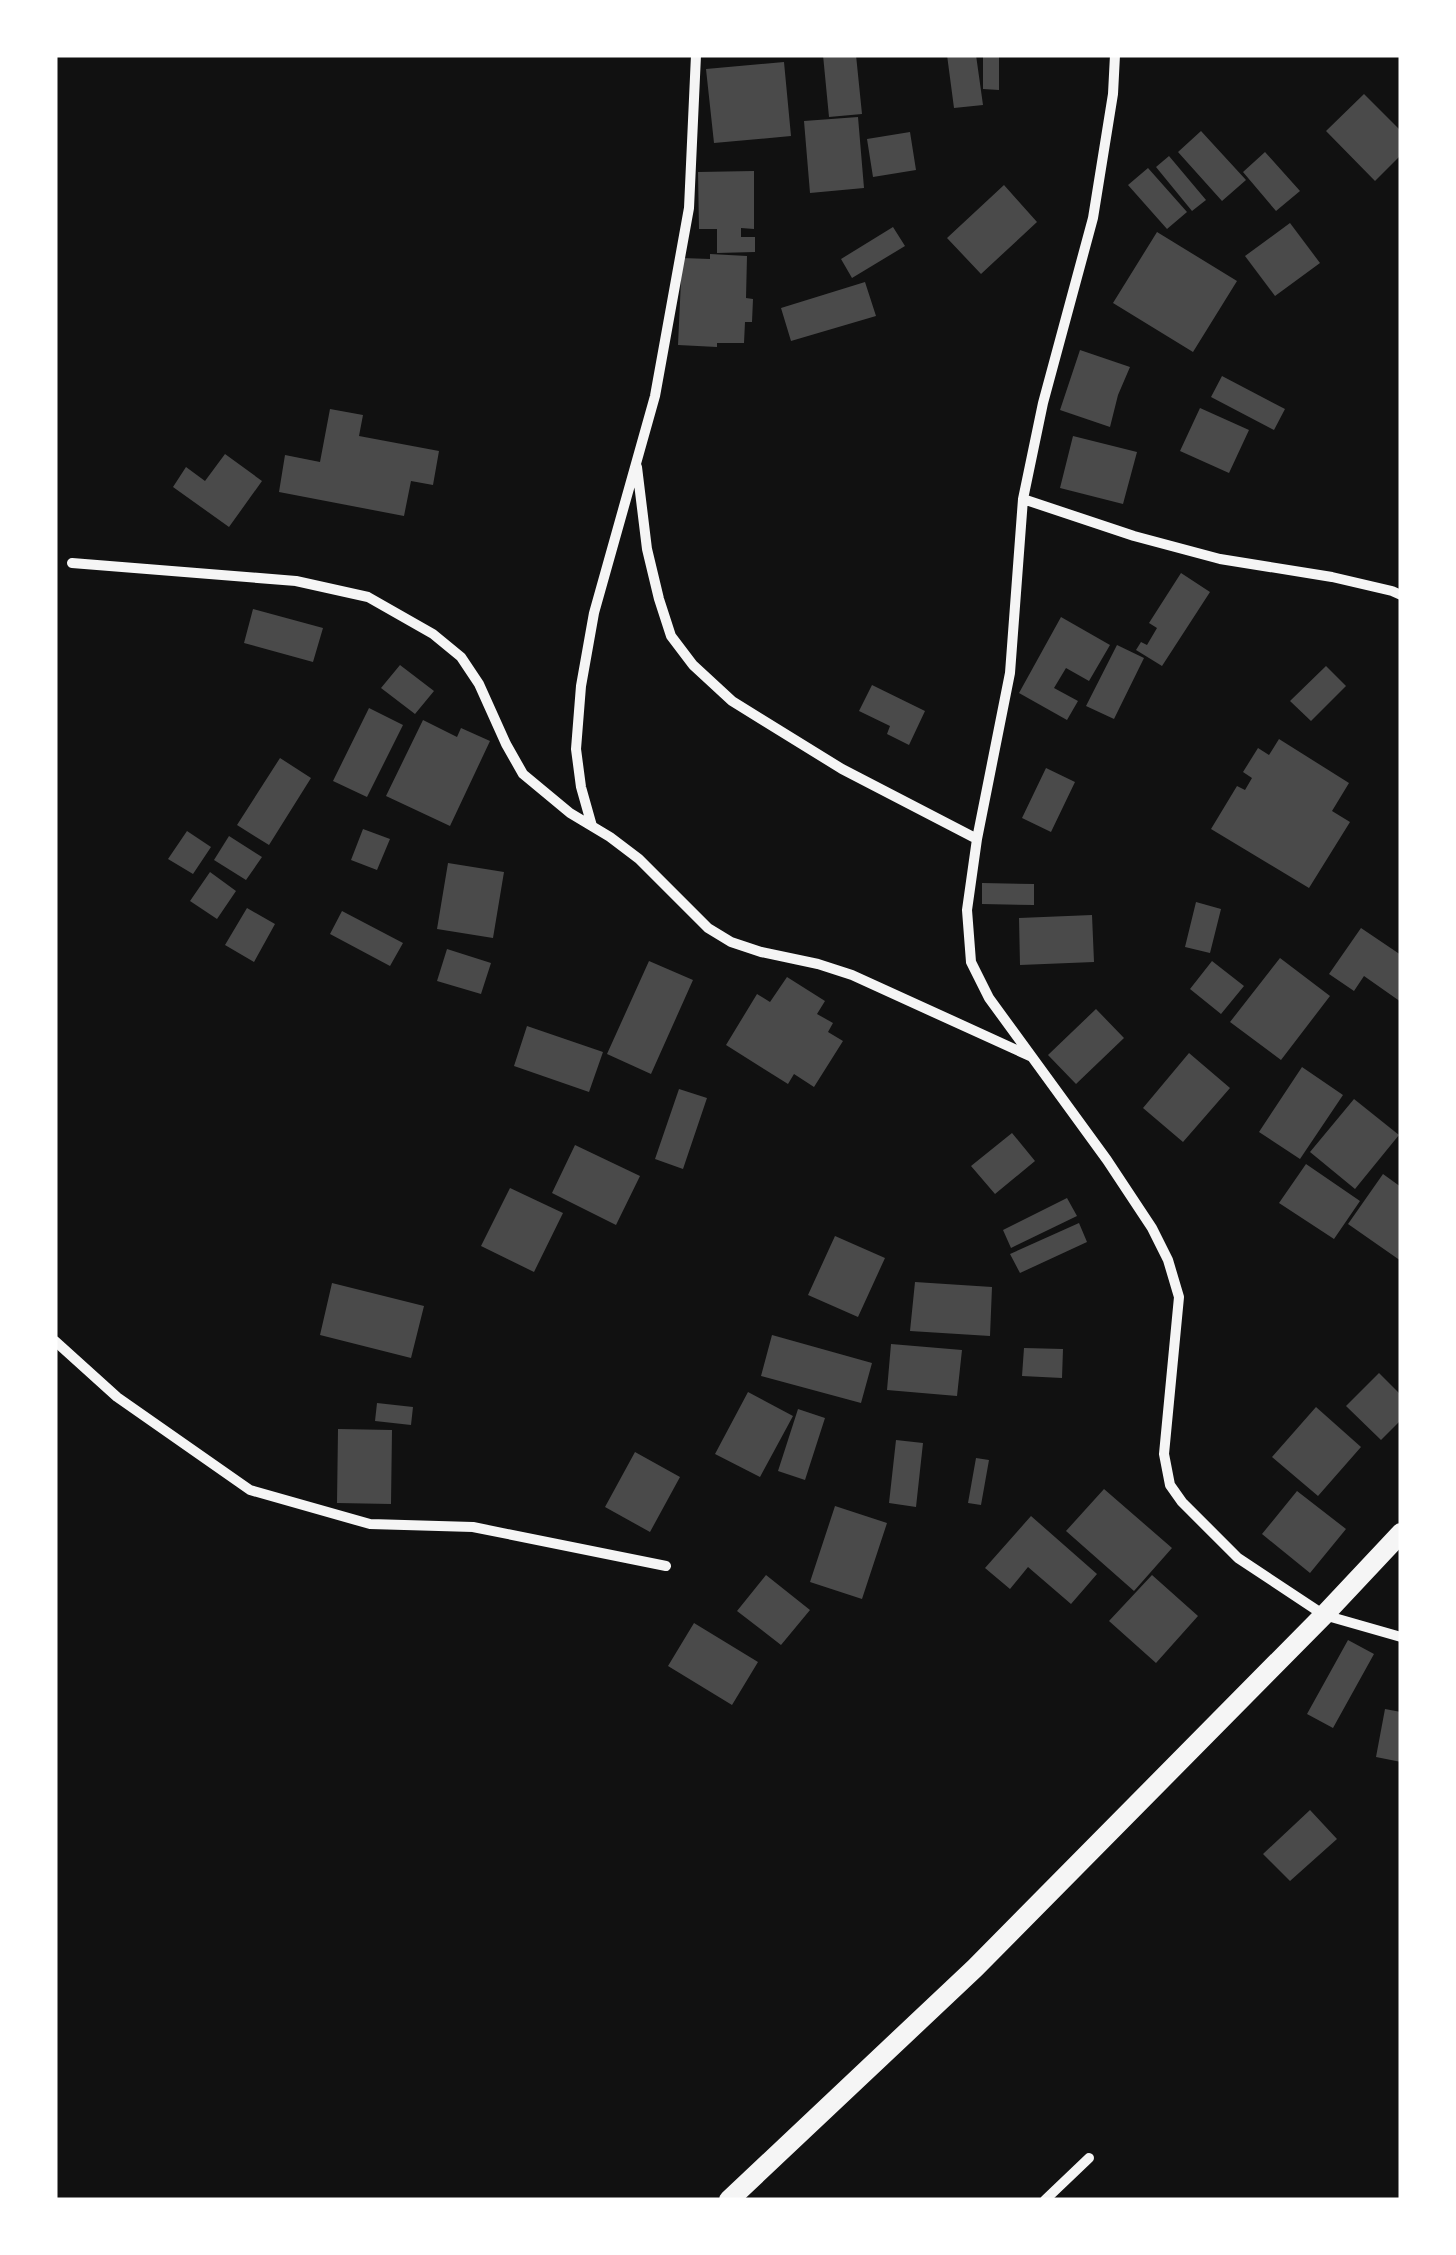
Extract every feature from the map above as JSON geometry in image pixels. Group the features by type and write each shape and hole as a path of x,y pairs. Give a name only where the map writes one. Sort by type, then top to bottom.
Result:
{"main road":[{"path":"729,2200 974,1968 1401,1533"}],"street":[{"path":"592,826 576,749 582,686 594,613 655,396 689,208 696,55"},
{"path":"1115,55 1113,94 1093,218 1023,498 1010,673 967,910 971,962 989,998 1107,1160 1152,1228 1168,1260 1179,1297 1164,1454 1170,1484 1182,1502 1238,1558 1324,1615 1401,1637"},
{"path":"637,462 646,549 659,598 671,636 693,665 732,701 842,769 977,839"},
{"path":"1023,498 1134,536 1220,559 1332,576 1401,595"},
{"path":"72,562 296,581 368,598 433,634 461,657 479,684 523,774 557,803 639,859 708,928 731,942 852,975 1032,1058"},
{"path":"55,1340 117,1397 250,1490 370,1524 473,1526 666,1566"},
{"path":"1046,2200 1088,2158"}],"building":[{"path":"823,55 856,55 862,114 829,117"},
{"path":"947,55 976,55 983,105 954,108"},
{"path":"983,57 999,57 999,90 983,89"},
{"path":"784,62 791,136 714,143 706,69"},
{"path":"1364,94 1401,131 1401,155 1375,181 1326,131"},
{"path":"858,117 864,188 810,193 804,121"},
{"path":"1201,131 1246,180 1222,201 1178,152"},
{"path":"910,132 916,170 873,177 867,139"},
{"path":"1265,152 1300,191 1276,211 1243,172"},
{"path":"1169,156 1206,200 1192,211 1156,167"},
{"path":"1148,168 1187,212 1167,229 1128,185"},
{"path":"754,171 754,229 741,228 741,237 755,237 755,252 717,253 717,229 699,229 698,172"},
{"path":"1004,185 1037,222 981,274 947,238"},
{"path":"1290,223 1320,263 1275,296 1245,256"},
{"path":"893,227 905,246 852,278 841,259"},
{"path":"1157,232 1237,281 1193,352 1113,303"},
{"path":"710,254 747,256 746,298 753,299 752,322 745,322 744,343 717,343 717,347 678,345 682,258 710,259"},
{"path":"865,282 876,316 791,341 781,308"},
{"path":"1080,350 1130,367 1110,427 1060,410"},
{"path":"1222,376 1285,409 1274,430 1211,397"},
{"path":"1200,408 1249,430 1229,473 1180,451"},
{"path":"330,409 363,415 359,436 439,451 433,485 411,481 404,516 279,492 285,455 320,462"},
{"path":"1073,436 1137,452 1123,504 1060,488"},
{"path":"225,454 262,481 229,527 173,487 186,467 205,481"},
{"path":"1181,573 1210,592 1162,666 1136,650 1141,642 1147,645 1157,628 1149,623"},
{"path":"253,609 323,628 313,662 244,643"},
{"path":"1061,617 1110,645 1089,681 1066,668 1054,688 1078,701 1067,720 1019,693"},
{"path":"1117,645 1144,658 1114,719 1086,706"},
{"path":"400,665 434,691 415,714 381,688"},
{"path":"1326,666 1346,686 1311,721 1290,701"},
{"path":"872,685 925,711 909,745 887,734 890,726 859,711"},
{"path":"369,708 403,725 367,797 333,781"},
{"path":"423,720 457,737 461,728 490,741 450,826 386,796"},
{"path":"1279,739 1349,783 1332,811 1350,822 1309,888 1211,829 1237,786 1245,790 1252,778 1243,772 1258,748 1269,755"},
{"path":"280,758 311,778 269,845 237,825"},
{"path":"1046,768 1075,782 1051,832 1022,818"},
{"path":"363,829 390,839 377,870 351,860"},
{"path":"187,831 211,847 193,874 168,859"},
{"path":"229,836 262,857 246,880 214,860"},
{"path":"448,863 504,872 493,938 437,929"},
{"path":"210,872 236,891 217,919 190,901"},
{"path":"982,883 1034,884 1034,905 982,904"},
{"path":"1196,902 1221,909 1210,953 1185,947"},
{"path":"247,908 275,924 254,962 225,945"},
{"path":"342,911 403,943 390,966 330,934"},
{"path":"1092,915 1094,962 1020,965 1019,918"},
{"path":"1361,928 1401,955 1401,1002 1364,976 1354,991 1329,974"},
{"path":"447,949 491,963 481,994 437,981"},
{"path":"1280,958 1330,996 1281,1060 1230,1022"},
{"path":"649,961 693,980 651,1074 607,1054"},
{"path":"1212,961 1244,986 1221,1014 1190,989"},
{"path":"787,977 825,1001 817,1014 833,1023 828,1032 843,1041 814,1087 794,1074 788,1084 726,1045 757,994 770,1002"},
{"path":"1096,1009 1124,1038 1076,1084 1048,1055"},
{"path":"527,1026 603,1052 589,1092 514,1066"},
{"path":"1189,1053 1230,1088 1183,1142 1143,1108"},
{"path":"1302,1067 1343,1095 1300,1159 1259,1132"},
{"path":"679,1089 707,1098 683,1169 655,1159"},
{"path":"1354,1099 1399,1135 1355,1189 1310,1152"},
{"path":"1012,1133 1035,1161 995,1194 971,1166"},
{"path":"575,1145 640,1176 616,1225 552,1193"},
{"path":"1306,1164 1360,1201 1334,1239 1279,1203"},
{"path":"1383,1174 1401,1187 1401,1261 1348,1224"},
{"path":"510,1188 563,1213 534,1272 481,1246"},
{"path":"1067,1198 1077,1216 1011,1248 1003,1230"},
{"path":"1079,1223 1087,1242 1020,1273 1010,1254"},
{"path":"835,1236 885,1258 858,1317 808,1295"},
{"path":"915,1282 992,1287 990,1336 910,1331"},
{"path":"332,1283 424,1306 411,1358 320,1335"},
{"path":"772,1335 872,1363 861,1403 761,1376"},
{"path":"891,1344 962,1350 957,1396 887,1390"},
{"path":"1024,1348 1063,1349 1062,1378 1022,1376"},
{"path":"1379,1373 1401,1395 1401,1420 1381,1440 1346,1406"},
{"path":"748,1392 793,1416 760,1477 715,1454"},
{"path":"377,1403 413,1407 411,1425 375,1421"},
{"path":"1316,1407 1361,1447 1318,1496 1272,1457"},
{"path":"798,1409 825,1418 805,1480 778,1471"},
{"path":"338,1429 392,1430 391,1504 337,1503"},
{"path":"896,1440 923,1443 916,1507 889,1503"},
{"path":"635,1452 680,1477 650,1532 605,1507"},
{"path":"976,1458 989,1460 981,1505 968,1503"},
{"path":"1104,1489 1172,1548 1134,1591 1066,1531"},
{"path":"1297,1491 1346,1529 1310,1573 1262,1534"},
{"path":"835,1506 887,1523 862,1599 810,1582"},
{"path":"1031,1516 1097,1574 1071,1604 1028,1567 1010,1589 985,1568"},
{"path":"766,1575 810,1610 781,1645 737,1611"},
{"path":"1152,1575 1198,1616 1156,1663 1109,1621"},
{"path":"694,1623 758,1662 732,1705 668,1666"},
{"path":"1348,1640 1374,1654 1333,1728 1307,1714"},
{"path":"1385,1709 1401,1712 1401,1762 1376,1757"},
{"path":"1310,1810 1337,1839 1290,1881 1263,1854"}]}
